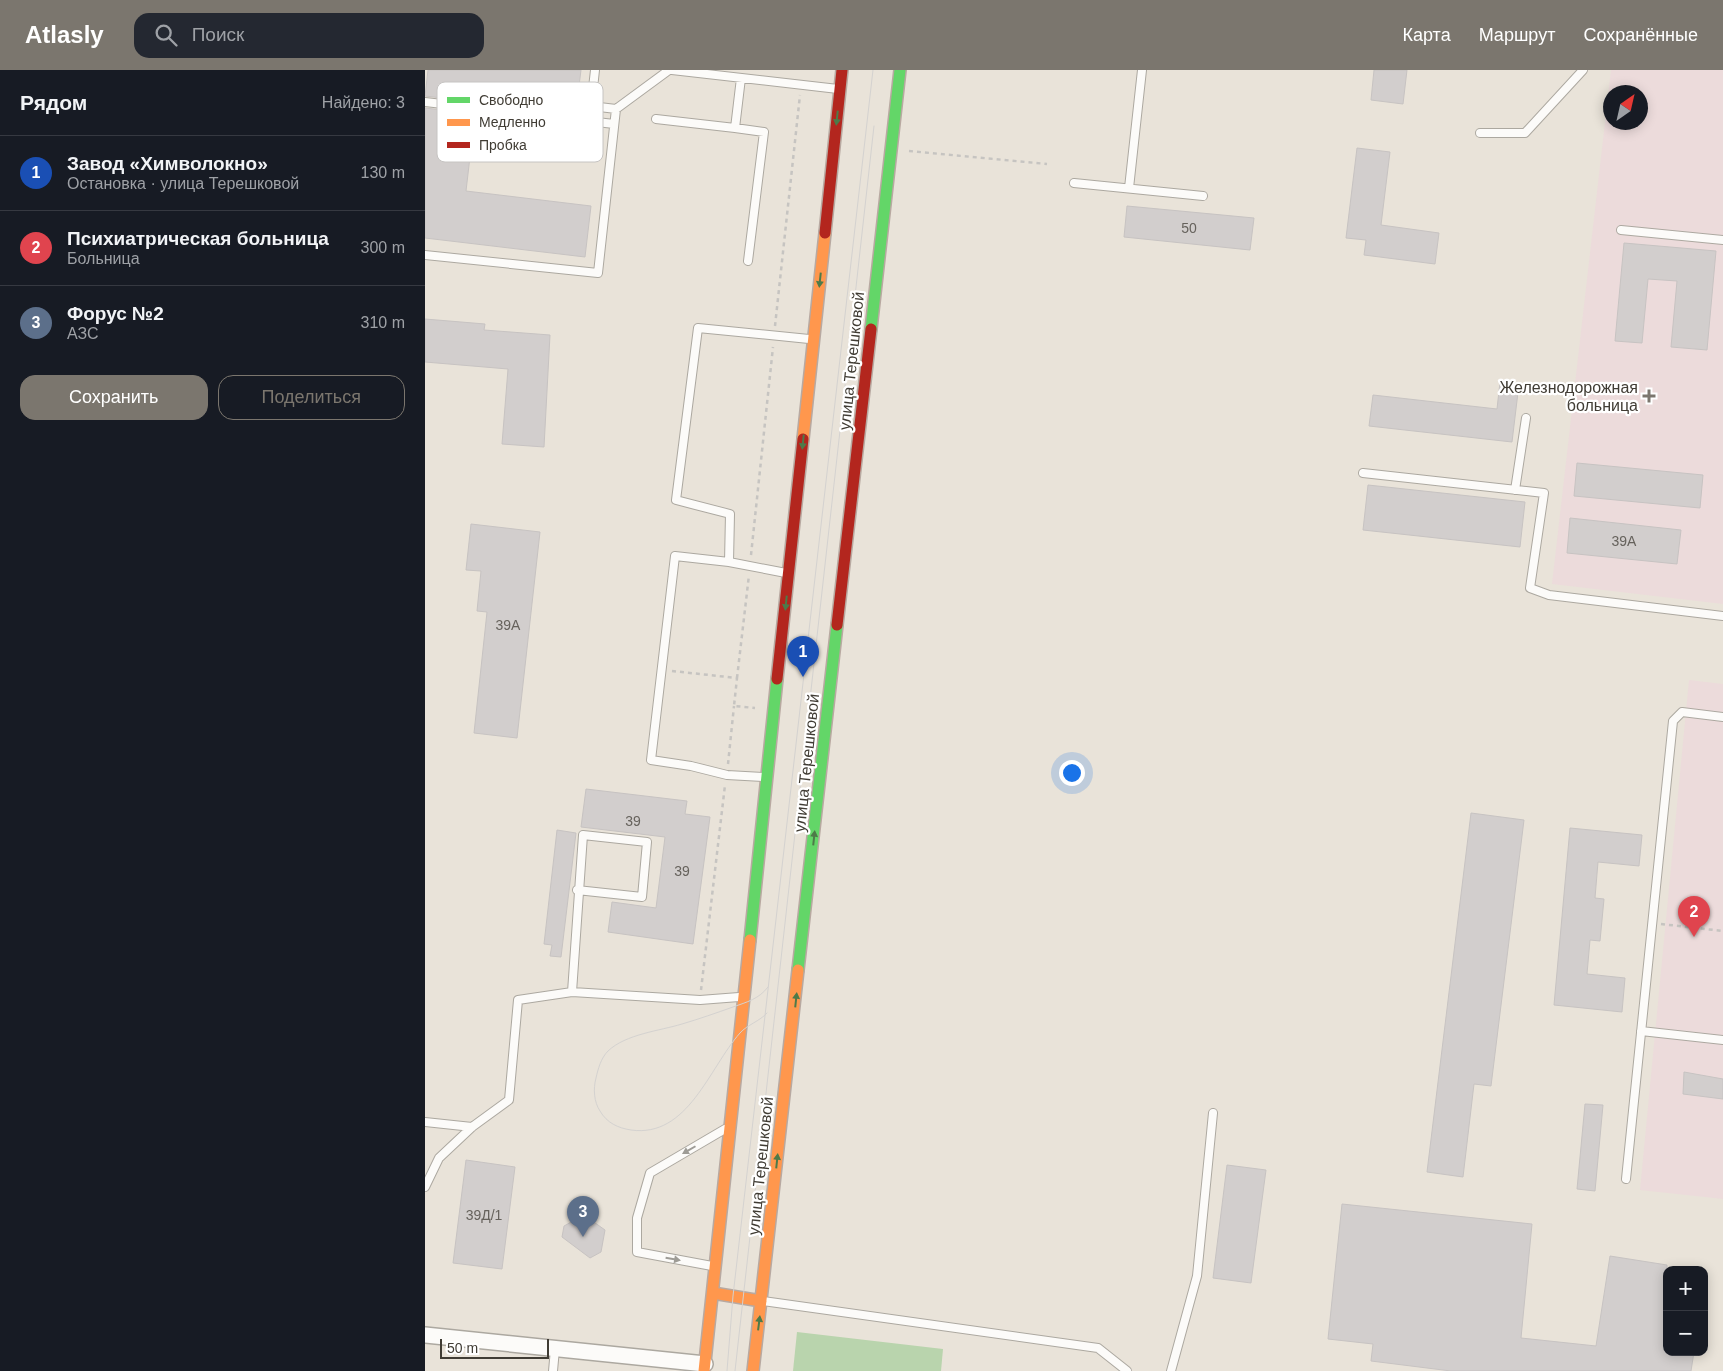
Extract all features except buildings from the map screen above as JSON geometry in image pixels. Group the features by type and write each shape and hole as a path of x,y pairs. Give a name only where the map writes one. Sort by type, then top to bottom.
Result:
{"main road":[{"name":"улица Терешковой","path":"705,1368 842,70"},
{"name":"улица Терешковой","path":"753,1371 899,70"},
{"path":"713,1293 761,1301"}],"street":[{"path":"425,1335 705,1368"}],"lane":[{"path":"603,107 616,109 671,70 840,89"},
{"path":"1129,188 1142,70"},
{"path":"1480,133 1525,133 1583,70"},
{"path":"735,128 741,78"},
{"path":"425,255 598,273 616,109"},
{"path":"656,119 764,132 748,261"},
{"path":"603,123 614,124"},
{"path":"1074,183 1203,196"},
{"path":"1621,230 1723,240"},
{"path":"729,562 730,514 677,500 698,328 813,339"},
{"path":"1515,490 1526,418"},
{"path":"1363,473 1543,493 1530,588 1549,595 1723,616"},
{"path":"767,777 727,775 691,766 651,760 675,556 750,565 789,573"},
{"path":"1626,1179 1673,721 1682,712 1723,717"},
{"path":"572,992 577,890 583,835 647,842 642,897 577,890"},
{"path":"425,1187 439,1158 471,1127 509,1100 518,1000 572,992 700,1000 744,996"},
{"path":"1641,1030 1723,1040"},
{"path":"1171,1371 1197,1276 1213,1113"},
{"path":"425,1122 471,1127"},
{"path":"716,1267 637,1252 637,1218 650,1173 731,1126"},
{"path":"761,1301 1098,1348 1127,1371"},
{"path":"553,1371 555,1349"}],"path":[{"path":"700,1000 727,775 801,85"},
{"path":"891,150 1047,164"},
{"path":"663,669 737,678"},
{"path":"734,706 759,709"},
{"path":"1652,923 1723,931"}],"shaded area":[{"name":"Железнодорожная больница","path":"1611,70 1723,70 1723,604 1552,584 1604,130 1648,130 1648,85 1609,85"},
{"path":"1689,680 1723,684 1723,1199 1640,1190"}],"green space":[{"path":"797,1332 943,1349 941,1371 793,1371"}],"tram line":[{"path":"727,1371 733,1296 873,70"},
{"path":"735,1371 874,126"},
{"path":"767,1013 740,1033 695,1098 668,1123 651,1130 622,1128 606,1119 596,1104 595,1087 600,1064 603,1057 615,1045 633,1037 688,1022 743,1003 757,997 768,987"}],"traffic: fast":[{"path":"871,329 900,70"},
{"path":"798,970 837,625"},
{"path":"750,940 777,679"}],"traffic: slow":[{"path":"803,439 825,233"},
{"path":"704,1371 750,940"},
{"path":"753,1371 798,970"},
{"path":"713,1293 761,1301"}],"traffic: jam":[{"path":"825,233 842,70"},
{"path":"837,625 871,329"},
{"path":"777,679 803,439"}],"place":[{"name":"Железнодорожная больница","path":"1649,396"},
{"name":"Завод «Химволокно»","path":"803,677"},
{"name":"Психиатрическая больница","path":"1694,937"},
{"name":"Форус №2","path":"583,1237"}]}
